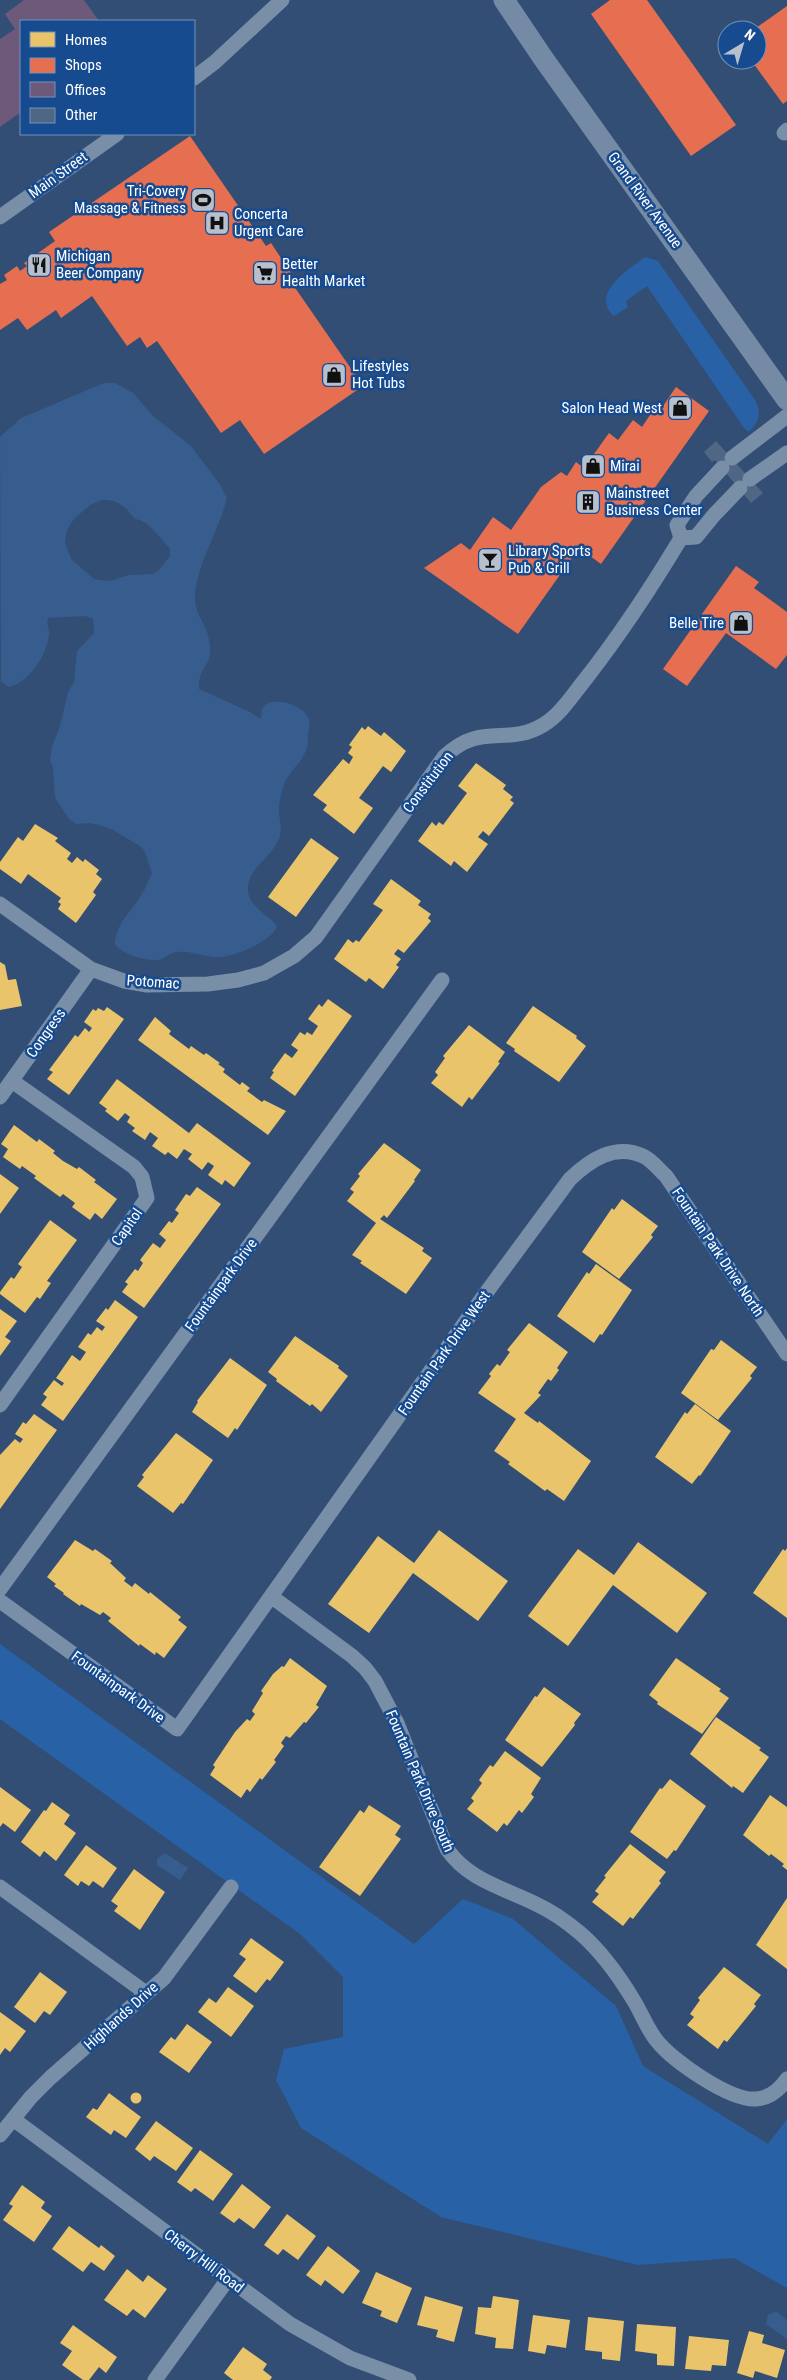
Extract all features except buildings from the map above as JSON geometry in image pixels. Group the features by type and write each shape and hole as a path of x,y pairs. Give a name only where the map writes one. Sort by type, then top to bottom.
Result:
{"main road":[{"name":"Grand River Avenue","path":"504,0 543,58 787,400"}],"street":[{"path":"195,77 215,62 282,0"},
{"name":"Main Street","path":"0,217 116,135"},
{"name":"Constitution","path":"294,956 316,937 444,757 456,745 479,736 514,735 531,731 544,725 556,715 622,632 681,538 677,525 686,510 727,463 787,416"},
{"path":"681,538 696,538 714,515 745,484 787,453"},
{"name":"Potomac","path":"0,904 91,969 124,981 147,985 208,984 238,980 264,973 294,956"},
{"name":"Congress","path":"0,1098 91,969"},
{"name":"Fountainpark Drive","path":"0,1589 442,980"},
{"name":"Capitol","path":"0,1405 147,1198 142,1177 134,1167 12,1081"},
{"name":"Fountain Park Drive West","path":"272,1597 483,1297 570,1179 587,1163 618,1149 644,1156"},
{"name":"Fountain Park Drive North","path":"644,1156 666,1176 787,1354"},
{"name":"Fountainpark Drive","path":"0,1601 177,1729 272,1597"},
{"name":"Fountain Park Drive South","path":"272,1597 352,1656 375,1681 397,1723 444,1841 457,1862 477,1878 537,1904 579,1933 611,1966 656,2040 669,2054 687,2068 741,2097 756,2099 770,2095 781,2087 787,2079"},
{"path":"0,1887 146,1993"},
{"name":"Highlands Drive","path":"0,2135 50,2078 169,1972 231,1888"},
{"name":"Cherry Hill Road","path":"13,2119 290,2324 332,2349 369,2367 409,2380"},
{"path":"155,2380 228,2279"}],"shaded area":[{"path":"645,257 658,261 755,400 759,413 755,425 749,432 744,428 647,286 626,301 628,307 614,316 607,308 606,299 614,283"},
{"path":"104,383 115,383 133,393 153,416 190,445 219,483 227,498 203,562 196,588 196,605 210,645 209,658 201,674 199,689 250,712 260,719 264,706 268,703 281,702 296,706 307,715 309,720 307,748 286,780 281,796 279,807 280,837 249,881 248,894 250,899 277,927 268,937 244,951 221,957 176,952 158,960 153,960 130,954 115,945 120,925 142,894 152,873 144,850 113,830 89,823 76,824 69,819 55,798 53,767 50,761 52,747 60,726 68,692 74,682 77,651 94,633 93,619 85,616 48,618 48,641 36,666 30,674 16,684 8,687 1,681 0,437 21,418","holes":["102,500 117,502 135,519 146,523 170,548 170,556 158,571 153,574 129,575 110,581 94,579 71,559 65,542 67,530 74,519 90,505"]},
{"path":"0,1644 414,1944 463,1899 513,1919 616,2006 643,2066 768,2144 787,2119 787,2288 734,2258 638,2265 441,2217 301,2128 276,2080 284,2049 343,2037 343,1977 300,1934 0,1719"},
{"path":"165,1853 188,1868 180,1880 157,1865 157,1859"},
{"path":"776,2311 787,2320 787,2339 766,2324 768,2315"}],"place":[{"name":"Tri-Covery Massage & Fitness","path":"203,200"},
{"name":"Concerta Urgent Care","path":"217,223"},
{"name":"Michigan Beer Company","path":"39,265"},
{"name":"Better Health Market","path":"265,273"},
{"name":"Lifestyles Hot Tubs","path":"334,375"},
{"name":"Salon Head West","path":"680,408"},
{"name":"Mirai","path":"593,466"},
{"name":"Mainstreet Business Center","path":"588,502"},
{"name":"Library Sports Pub & Grill","path":"490,560"},
{"name":"Belle Tire","path":"741,623"}]}
